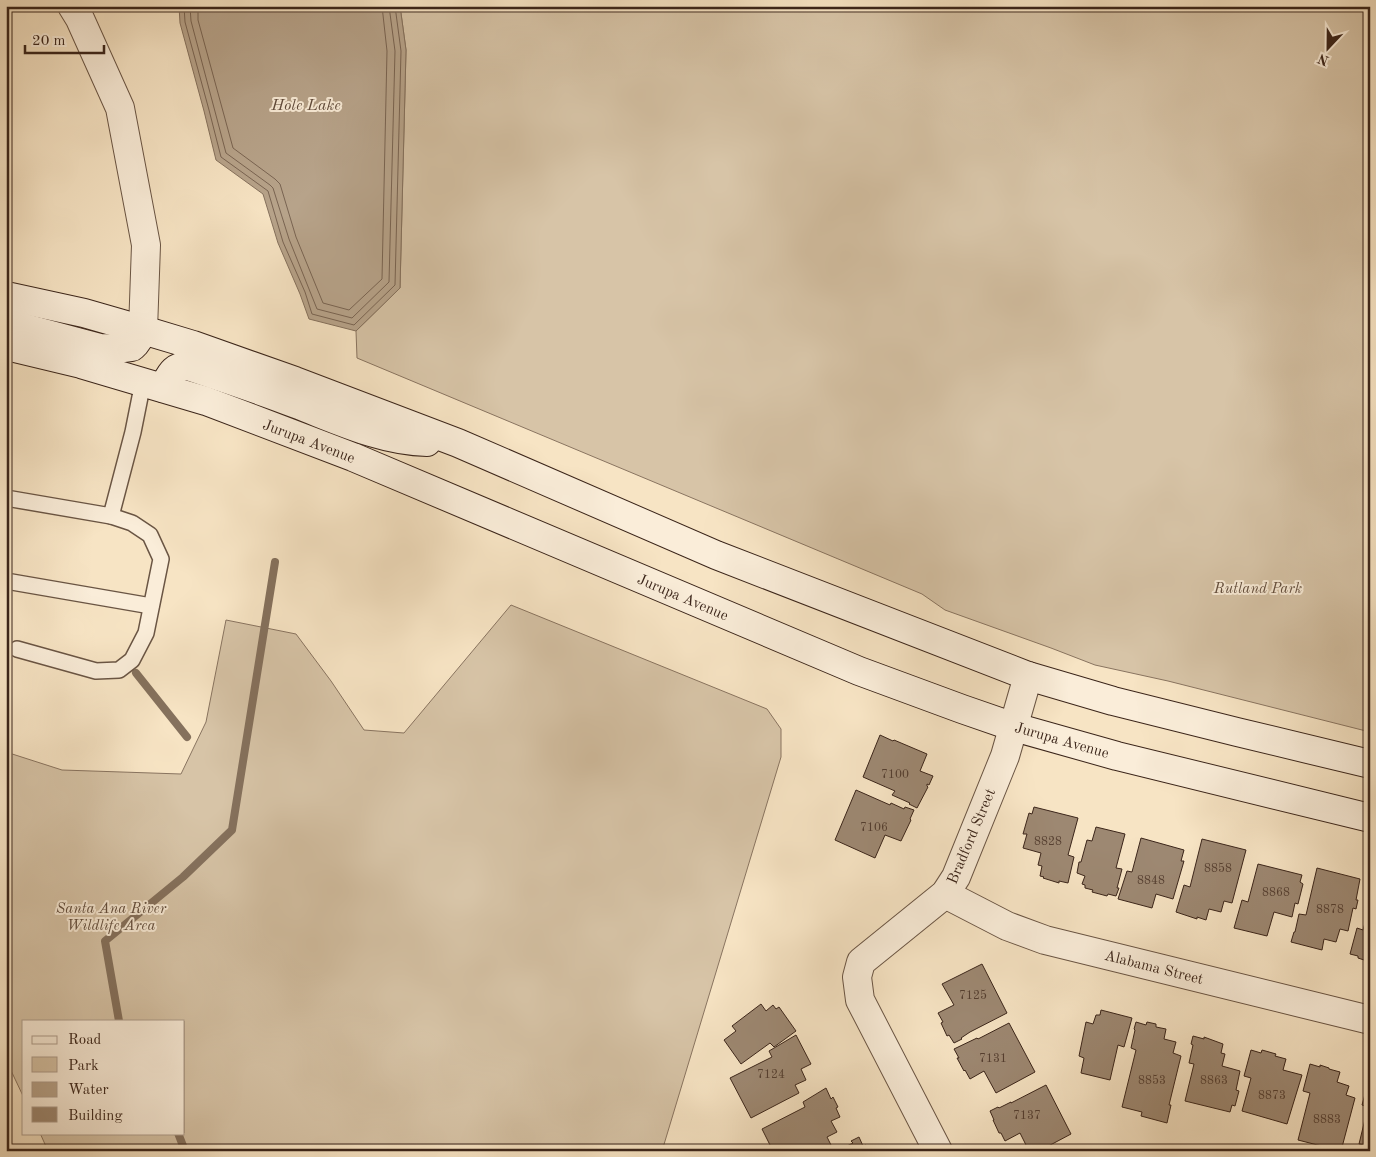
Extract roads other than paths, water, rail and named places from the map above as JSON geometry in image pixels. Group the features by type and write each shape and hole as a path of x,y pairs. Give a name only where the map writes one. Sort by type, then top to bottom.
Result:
{"main road":[{"path":"6,323 100,348 132,347 140,338 143,330 146,245 120,108 80,19 72,6"},
{"path":"6,296 84,313 143,330 295,380 458,442 716,555 1028,676 1113,701 1370,764"},
{"name":"Jurupa Avenue","path":"6,346 81,364 206,401 353,457 859,671 1014,726 1118,756 1370,818"},
{"path":"153,385 174,369 180,366 188,366 276,396 374,434 413,442 458,442"},
{"name":"Bradford Street","path":"938,1151 860,1000 857,978 861,962 945,894 956,877 1005,756 1028,676"},
{"name":"Alabama Street","path":"945,894 1007,926 1045,940 1370,1020"}],"lane":[{"path":"111,516 133,432 153,385"},
{"path":"6,498 111,516 132,523 150,535 161,559 146,633 132,660 119,670 96,671 17,649"},
{"path":"6,581 151,606"}],"water":[{"name":"Hole Lake","path":"179,6 400,6 406,50 400,288 356,331 309,319 278,243 263,194 216,160 180,23"}],"waterway":[{"path":"119,1020 105,941 183,877 232,830 275,562"},
{"path":"136,673 187,737"},
{"path":"178,1134 185,1151"}],"park label":[{"name":"Rutland Park","path":"1258,588"},
{"name":"Santa Ana River Wildlife Area","path":"111,916"}]}
